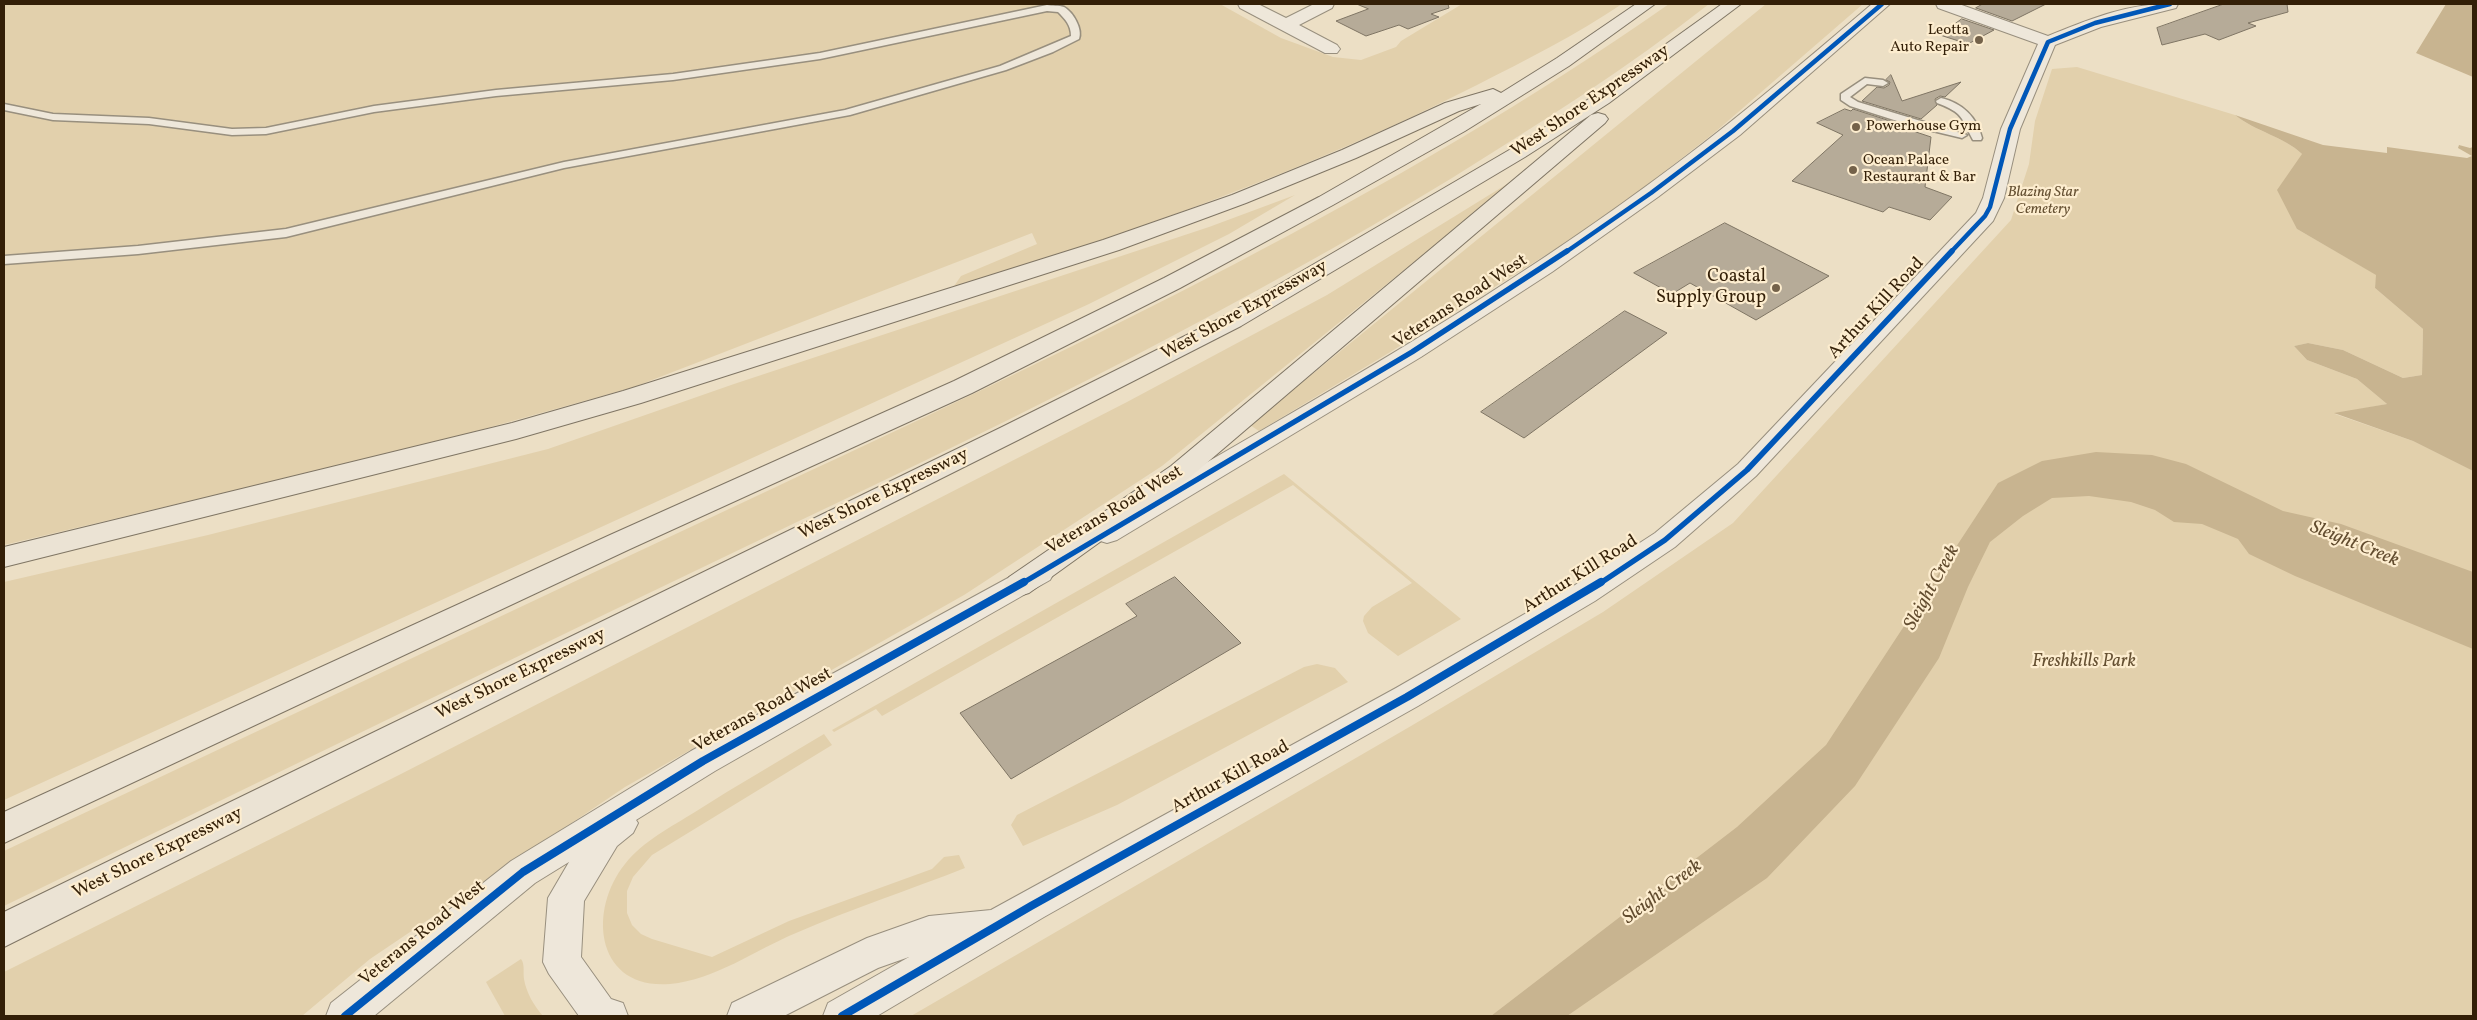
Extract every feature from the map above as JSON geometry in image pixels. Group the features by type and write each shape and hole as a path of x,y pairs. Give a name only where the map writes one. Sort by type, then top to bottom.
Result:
{"highway":[{"path":"4,828 620,542 962,388 1172,283 1326,201 1458,127 1526,86 1648,4"},
{"path":"1019,585 1180,472 1734,4"},
{"name":"West Shore Expressway","path":"4,930 992,442 1233,320 1388,231 1518,153 1602,99 1734,4"},
{"path":"4,557 516,432 641,394 1111,245 1258,191 1349,154 1452,107 1526,86"}],"street":[{"path":"1246,4 1331,49"},
{"path":"1286,25 1326,4"},
{"name":"Veterans Road West","path":"345,1016 523,872 703,761 1019,585 1412,352 1544,267 1651,194 1733,131 1882,4"},
{"path":"1944,4 2048,42 2095,23 2170,4"},
{"name":"Arthur Kill Road","path":"842,1016 998,925 1407,697 1576,598 1665,540 1707,506 1746,470 1985,216 1993,203 2005,144 2021,101 2048,42"},
{"path":"609,1016 599,1013 562,962 566,898 605,834 703,761"},
{"name":"Arthur Kill Road","path":"746,1016 867,954 928,933 998,925"}],"lane":[{"path":"4,107 53,117 149,121 232,132 266,131 374,109 505,92 673,76 835,53 1047,8 1061,9 1076,26 1077,32 1076,37 1066,43 1003,68 846,113 564,165 286,233 165,247 4,260"},
{"path":"1882,83 1865,80 1845,96 1854,104 1903,120 1962,134"},
{"path":"1941,101 1960,109 1970,119 1975,126 1977,138"}],"green space":[{"path":"4,4 1220,4 1281,38 1333,57 1361,60 1396,47 1401,41 1462,4 1622,4 1569,37 1514,66 1349,145 1151,223 950,292 961,276 1037,244 1032,233 634,387 430,444 4,545"},
{"path":"1669,4 1709,4 1615,73 1452,178 1293,271 1212,315 965,441 4,906 4,851 893,432 1121,322 1346,204 1456,141 1564,75"},
{"path":"1766,4 1863,4 1714,133 1605,218 1392,351 1259,431 1250,425"},
{"name":"Freshkills Park","path":"2077,67 2235,115 2295,148 2302,154 2297,229 2377,275 2375,288 2423,329 2422,375 2403,378 2343,350 2308,343 2294,346 2307,360 2357,379 2387,404 2335,414 2413,441 2473,471 2473,1016 911,1016 1411,726 1603,612 1733,523 2011,220 2029,164 2035,121 2052,69"},
{"path":"1520,176 1162,466 964,595 625,787 370,959 302,1016 4,1016 4,972 399,775 1127,402 1327,295"},
{"path":"1295,195 1229,234 1089,304 4,800 4,582 208,535 548,449 734,384 1209,227"},
{"path":"1284,474 1461,619 1398,656 1368,633 1363,621 1364,616 1372,607 1412,583 1293,485 882,716 876,709 834,732 832,730"},
{"path":"1317,664 1335,668 1348,682 1117,805 1023,846 1011,825 1017,815 1304,667"},
{"path":"824,734 832,745 652,855 633,877 627,891 627,913 632,925 641,934 712,957 789,921 932,869 944,857 959,855 965,868 817,924 703,977 670,984 645,982 626,974 613,961 606,944 603,924 606,903 613,883 625,864 640,848 658,835"},
{"path":"521,959 527,989 543,1016 505,1016 486,982"}],"water":[{"path":"2446,4 2473,4 2473,77 2416,53"},
{"path":"2235,115 2323,145 2387,153 2387,147 2467,158 2472,156 2458,148 2459,145 2473,147 2473,471 2413,441 2334,413 2387,404 2357,379 2307,360 2294,346 2308,343 2343,350 2403,378 2422,375 2423,329 2375,288 2376,275 2297,229 2277,190 2302,154 2295,148"},
{"name":"Sleight Creek","path":"2096,452 2152,455 2186,464 2283,511 2341,524 2473,572 2473,649 2295,576 2249,554 2238,539 2202,524 2174,522 2155,510 2131,502 2089,496 2052,498 2023,516 1990,542 1968,587 1939,658 1855,786 1767,878 1567,1016 1491,1016 1737,827 1826,745 1998,483 2042,461"}],"building":[{"path":"1357,4 1448,4 1449,8 1431,14 1439,17 1408,29 1399,25 1366,36 1336,21 1368,9"},
{"path":"1983,4 2046,4 2012,21 1976,8"},
{"path":"2224,4 2287,4 2288,12 2248,23 2256,26 2219,40 2205,34 2162,45 2157,28"},
{"path":"1962,19 1994,30 1968,44 1940,35"},
{"path":"1891,75 1902,101 1961,82 1945,97 1940,96 1935,99 1937,105 1921,119 1862,101 1877,87 1884,88 1889,85 1890,82 1886,80"},
{"path":"1845,109 1851,111 1853,109 1912,128 1910,130 1931,137 1925,187 1952,197 1930,220 1889,207 1883,212 1792,181 1843,135 1817,123"},
{"path":"1725,223 1829,276 1756,320 1690,283 1672,294 1634,273"},
{"path":"1625,311 1667,333 1524,438 1481,412"},
{"path":"1175,577 1241,643 1011,779 960,713 1137,616 1126,604"}],"cycle path":[{"path":"345,1016 523,872 703,761 1019,585 1275,434 1412,352 1544,267 1651,193 1733,131 1882,4"},
{"path":"842,1016 1031,906 1407,697 1585,593 1665,540 1747,470 1985,216 1996,189 2003,151 2010,129 2048,42 2095,23 2170,4"}],"place":[{"name":"Leotta Auto Repair","path":"1979,40"},
{"name":"Powerhouse Gym","path":"1856,127"},
{"name":"Ocean Palace Restaurant & Bar","path":"1853,170"},
{"name":"Coastal Supply Group","path":"1776,288"}],"park label":[{"name":"Blazing Star Cemetery","path":"2043,202"}]}
